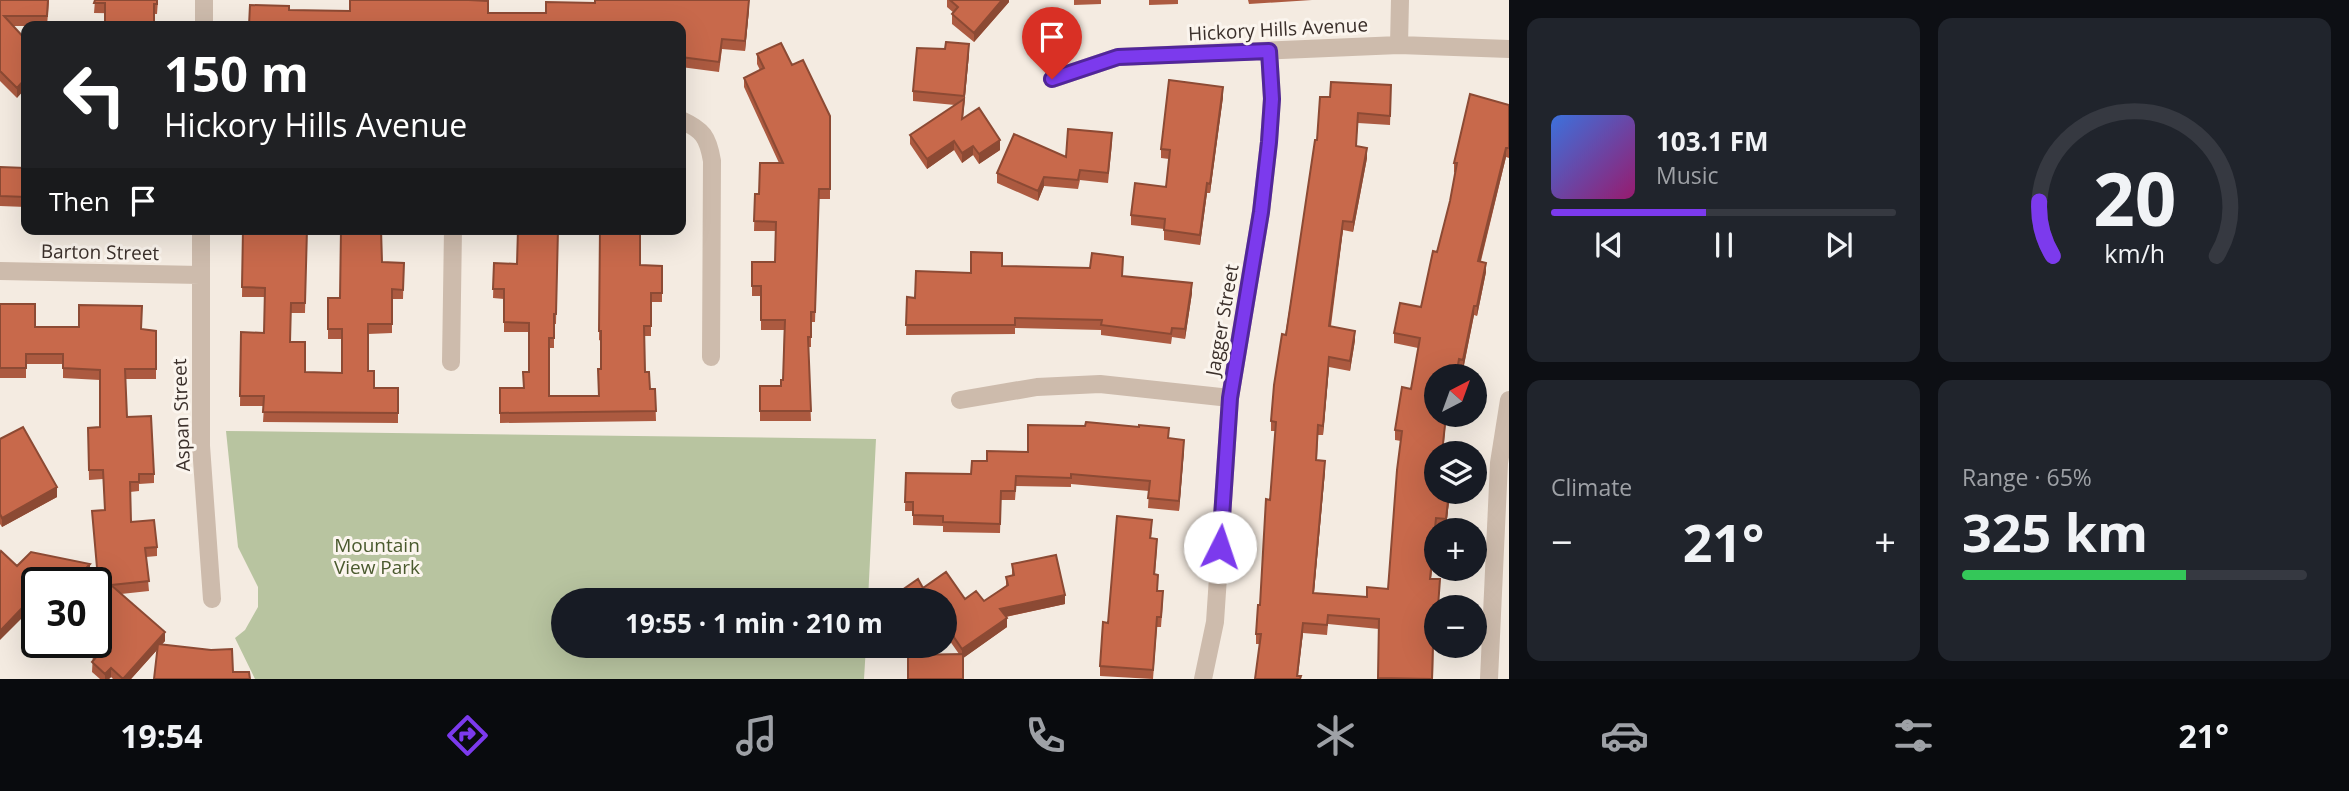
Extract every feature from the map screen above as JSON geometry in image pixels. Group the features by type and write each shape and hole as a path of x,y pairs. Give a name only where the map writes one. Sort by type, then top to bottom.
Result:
{"street":[{"path":"204,0 204,21"},
{"path":"1399,45 1400,0"},
{"name":"Hickory Hills Avenue","path":"1052,79 1118,57 1399,45 1509,49"},
{"name":"Jagger Street","path":"1203,679 1215,622 1230,398 1261,212 1269,142 1272,99 1269,51"},
{"path":"689,124 709,142 712,161 711,357"},
{"name":"Aspan Street","path":"201,235 201,446 212,599"},
{"path":"451,362 453,235"},
{"name":"Barton Street","path":"0,271 200,275"},
{"path":"960,400 1037,387 1100,384 1230,398"},
{"path":"1489,679 1500,463 1509,400"}],"green space":[{"name":"Mountain View Park","path":"226,431 876,439 869,588 551,588 551,658 865,658 864,679 255,679 235,638 245,630 258,607 258,587 238,547"}],"building":[{"path":"0,0 48,0 47,16 4,16 21,35 21,84 17,88 0,71"},
{"path":"95,0 157,0 157,4 154,4 154,21 105,21 105,3 94,3"},
{"path":"350,0 488,1 488,13 546,13 546,2 749,0 745,41 722,39 719,62 686,58 686,21 249,21 250,5 289,6 289,10 350,11"},
{"path":"950,0 1002,0 974,33 952,14 958,7"},
{"path":"946,42 969,44 964,96 913,91 917,48 945,49"},
{"path":"781,43 792,65 803,60 830,116 830,189 819,189 815,312 811,312 811,337 808,337 811,411 760,411 760,386 781,386 783,380 785,320 761,320 761,286 752,286 752,262 775,262 776,222 754,221 755,194 759,194 760,163 783,163 744,78 764,68 757,54"},
{"path":"1169,80 1223,87 1200,235 1164,230 1165,219 1131,215 1135,183 1166,187 1170,150 1161,149"},
{"path":"1331,82 1391,85 1390,116 1358,113 1356,146 1367,148 1353,222 1343,221 1329,326 1355,331 1350,361 1329,357 1323,426 1318,425 1316,460 1325,461 1313,593 1367,597 1367,587 1388,589 1402,431 1395,430 1402,387 1411,389 1420,338 1394,333 1400,303 1421,307 1433,251 1437,252 1450,201 1457,163 1454,163 1470,94 1509,105 1509,148 1506,148 1478,261 1486,263 1463,360 1459,359 1458,364 1424,364 1424,427 1445,427 1443,441 1424,441 1424,504 1448,504 1446,518 1424,518 1424,581 1440,581 1439,595 1424,595 1424,658 1433,658 1432,679 1378,678 1379,619 1328,615 1327,625 1303,623 1297,676 1301,676 1300,679 1255,679 1261,634 1256,634 1266,499 1270,500 1276,422 1271,421 1274,385 1282,334 1286,335 1317,140 1320,97 1330,97"},
{"path":"964,99 962,119 979,108 1000,140 979,154 973,146 962,153 954,141 927,159 910,135"},
{"path":"1068,129 1112,133 1108,173 1080,170 1078,180 1044,177 1038,191 997,173 1014,134 1066,157"},
{"path":"0,167 21,168 21,197 0,196"},
{"path":"243,235 307,235 305,303 291,303 290,342 305,342 305,372 342,373 342,329 328,329 328,298 340,298 341,235 381,235 382,262 404,263 403,290 392,289 392,324 368,324 368,371 374,371 374,388 398,388 398,413 263,412 264,396 240,396 241,332 264,333 265,288 242,287"},
{"path":"518,235 558,235 554,338 549,338 549,396 599,396 600,235 640,235 640,265 662,266 662,293 651,293 651,326 644,326 645,372 649,372 650,389 655,389 656,411 500,413 500,388 524,388 523,372 529,372 529,323 504,322 504,289 493,289 494,263 517,264"},
{"path":"971,252 1002,253 1002,266 1090,268 1092,253 1123,257 1122,276 1192,283 1185,329 1172,328 1171,334 1101,325 1102,320 1015,318 1015,325 906,325 907,297 915,298 916,271 971,273"},
{"path":"0,304 35,304 35,327 79,327 79,305 142,306 141,329 156,331 156,369 125,369 127,417 151,416 154,474 139,474 139,482 130,482 131,522 154,520 157,547 145,548 149,581 112,585 112,567 97,567 92,511 105,510 103,470 89,470 88,428 100,427 100,370 63,368 63,354 26,354 26,368 0,368"},
{"path":"1086,422 1169,428 1168,438 1184,440 1179,501 1148,498 1150,481 1071,474 1071,478 1016,476 1015,491 1001,491 1000,524 943,522 943,516 913,515 913,502 905,502 906,473 971,474 972,461 987,461 987,451 1028,452 1028,425 1085,426"},
{"path":"23,427 57,487 2,518 0,439"},
{"path":"1117,516 1152,520 1150,538 1157,539 1154,574 1158,575 1157,591 1163,591 1161,617 1157,617 1153,670 1100,666 1103,622 1108,623"},
{"path":"1,551 17,566 31,552 90,564 87,567 21,567 21,609 0,631"},
{"path":"1056,555 1065,595 1000,609 1007,618 962,649 957,642 957,588 923,588 946,572 965,599 976,591 984,601 1008,585 1006,577 1014,575 1012,564"},
{"path":"918,579 923,588 905,588"},
{"path":"112,586 165,632 123,679 111,668 105,674 92,662 95,658 112,658"},
{"path":"158,644 211,650 232,649 233,672 249,672 250,679 154,679"},
{"path":"957,654 963,654 963,679 908,679 908,658 957,658"}],"route":[{"path":"1052,79 1118,57 1269,51 1272,99 1269,142 1261,212 1230,398 1220,547"}]}
